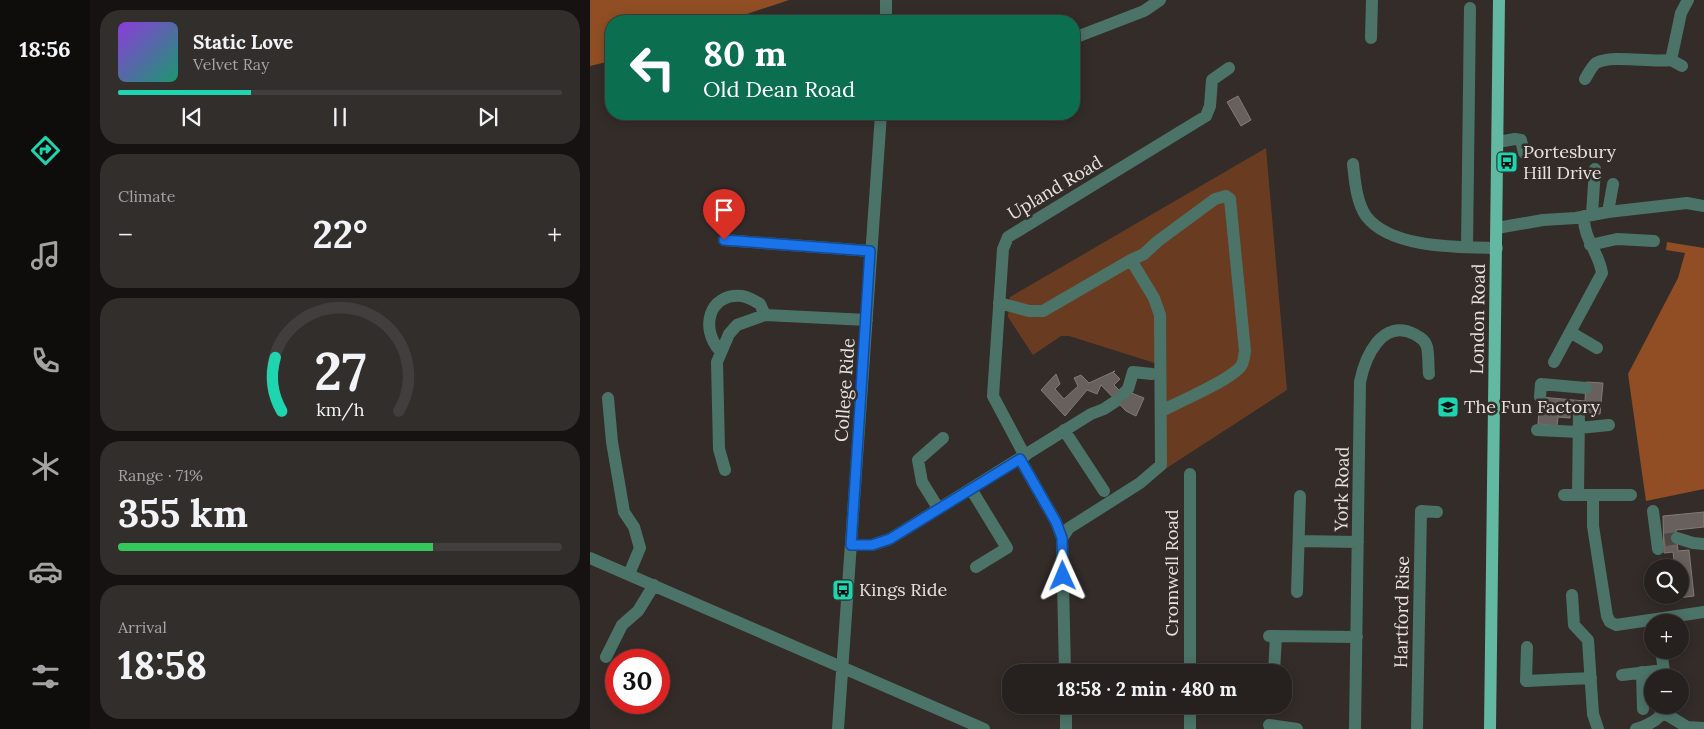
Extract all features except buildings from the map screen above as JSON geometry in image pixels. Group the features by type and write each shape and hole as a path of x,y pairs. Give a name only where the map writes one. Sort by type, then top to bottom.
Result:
{"main road":[{"name":"London Road","path":"1490,729 1499,0"}],"street":[{"path":"886,0 886,15"},
{"path":"1080,36 1144,11 1160,0"},
{"path":"1370,38 1372,0"},
{"path":"1585,79 1595,64 1604,60 1676,63 1681,13 1688,0"},
{"name":"London Road","path":"1467,247 1470,8"},
{"name":"Upland Road","path":"1062,538 1056,522 1022,458 993,396 1003,249 1008,237 1206,116 1210,106 1207,82 1229,68"},
{"name":"College Ride","path":"838,729 881,120"},
{"path":"1498,142 1520,140 1524,153"},
{"path":"1353,164 1358,198 1366,216 1384,231 1410,240 1443,246 1497,248"},
{"path":"1554,362 1602,273 1600,260 1583,230 1588,215 1595,169"},
{"path":"1608,212 1613,184"},
{"path":"999,304 1029,311 1043,312 1144,254 1215,199 1226,196 1230,199 1243,322 1244,359 1242,365 1228,377 1162,411"},
{"path":"1497,228 1608,212 1687,204 1704,206"},
{"path":"1590,245 1617,239 1654,241"},
{"path":"724,240 870,251"},
{"path":"1065,664 1062,538 1069,528 1140,483 1161,465 1160,315 1154,298 1131,260"},
{"path":"720,351 712,342 708,326 711,314 718,302 731,297 744,296 760,304 765,315"},
{"path":"725,470 719,449 717,362 720,351 729,334 737,325 765,315 868,320"},
{"name":"York Road","path":"1355,729 1360,382 1367,356 1381,336 1395,330 1408,331 1422,338 1427,346 1429,374"},
{"path":"1570,332 1597,348"},
{"path":"851,545 872,545 890,539 1064,430 1091,414 1104,409 1128,389 1133,372 1152,374"},
{"path":"1540,397 1541,384 1583,388 1579,419 1578,494"},
{"path":"608,398 612,442 624,512 634,528 640,548 629,574"},
{"path":"1537,430 1579,419 1609,425"},
{"path":"1064,430 1104,491"},
{"path":"938,508 922,482 918,460 943,438"},
{"name":"Cromwell Road","path":"1190,474 1190,664"},
{"path":"971,489 1007,548 976,566"},
{"path":"1564,495 1631,495"},
{"path":"1297,592 1300,496"},
{"path":"1593,496 1593,526 1607,616 1610,622 1616,625 1644,622"},
{"name":"Hartford Rise","path":"1417,729 1421,511 1436,512"},
{"path":"1653,511 1665,542 1704,544"},
{"path":"1299,541 1358,542"},
{"path":"590,558 984,729"},
{"path":"610,649 622,625 638,611 654,585"},
{"path":"1572,595 1574,625 1588,640 1593,714 1598,729"},
{"path":"1689,615 1704,612"},
{"path":"1274,664 1273,636 1357,637"},
{"path":"1527,647 1526,681 1591,678"},
{"path":"1622,674 1642,672 1643,709"},
{"path":"1066,714 1066,729"},
{"path":"1190,714 1190,729"},
{"path":"1636,729 1649,725 1660,714"},
{"path":"1670,714 1682,727 1704,728"},
{"path":"1269,725 1297,729"}],"shaded area":[{"path":"590,0 789,0 744,15 605,15 605,62 590,66"},
{"path":"1266,148 1287,390 1159,473 1158,364 1069,336 1061,336 1033,355 1008,317 1010,297"},
{"path":"1667,242 1704,248 1704,489 1646,501 1628,374 1678,278 1685,253 1666,250"}],"tunnel":[{"path":"1579,412 1580,401"},
{"path":"1665,540 1677,538"}],"place":[{"name":"Portesbury Hill Drive","path":"1507,162"},
{"name":"The Fun Factory","path":"1448,407"},
{"name":"Kings Ride","path":"843,590"}],"route":[{"path":"724,240 870,251 868,320 851,545 872,545 890,539 1020,459 1056,522 1062,538 1063,576"}]}
